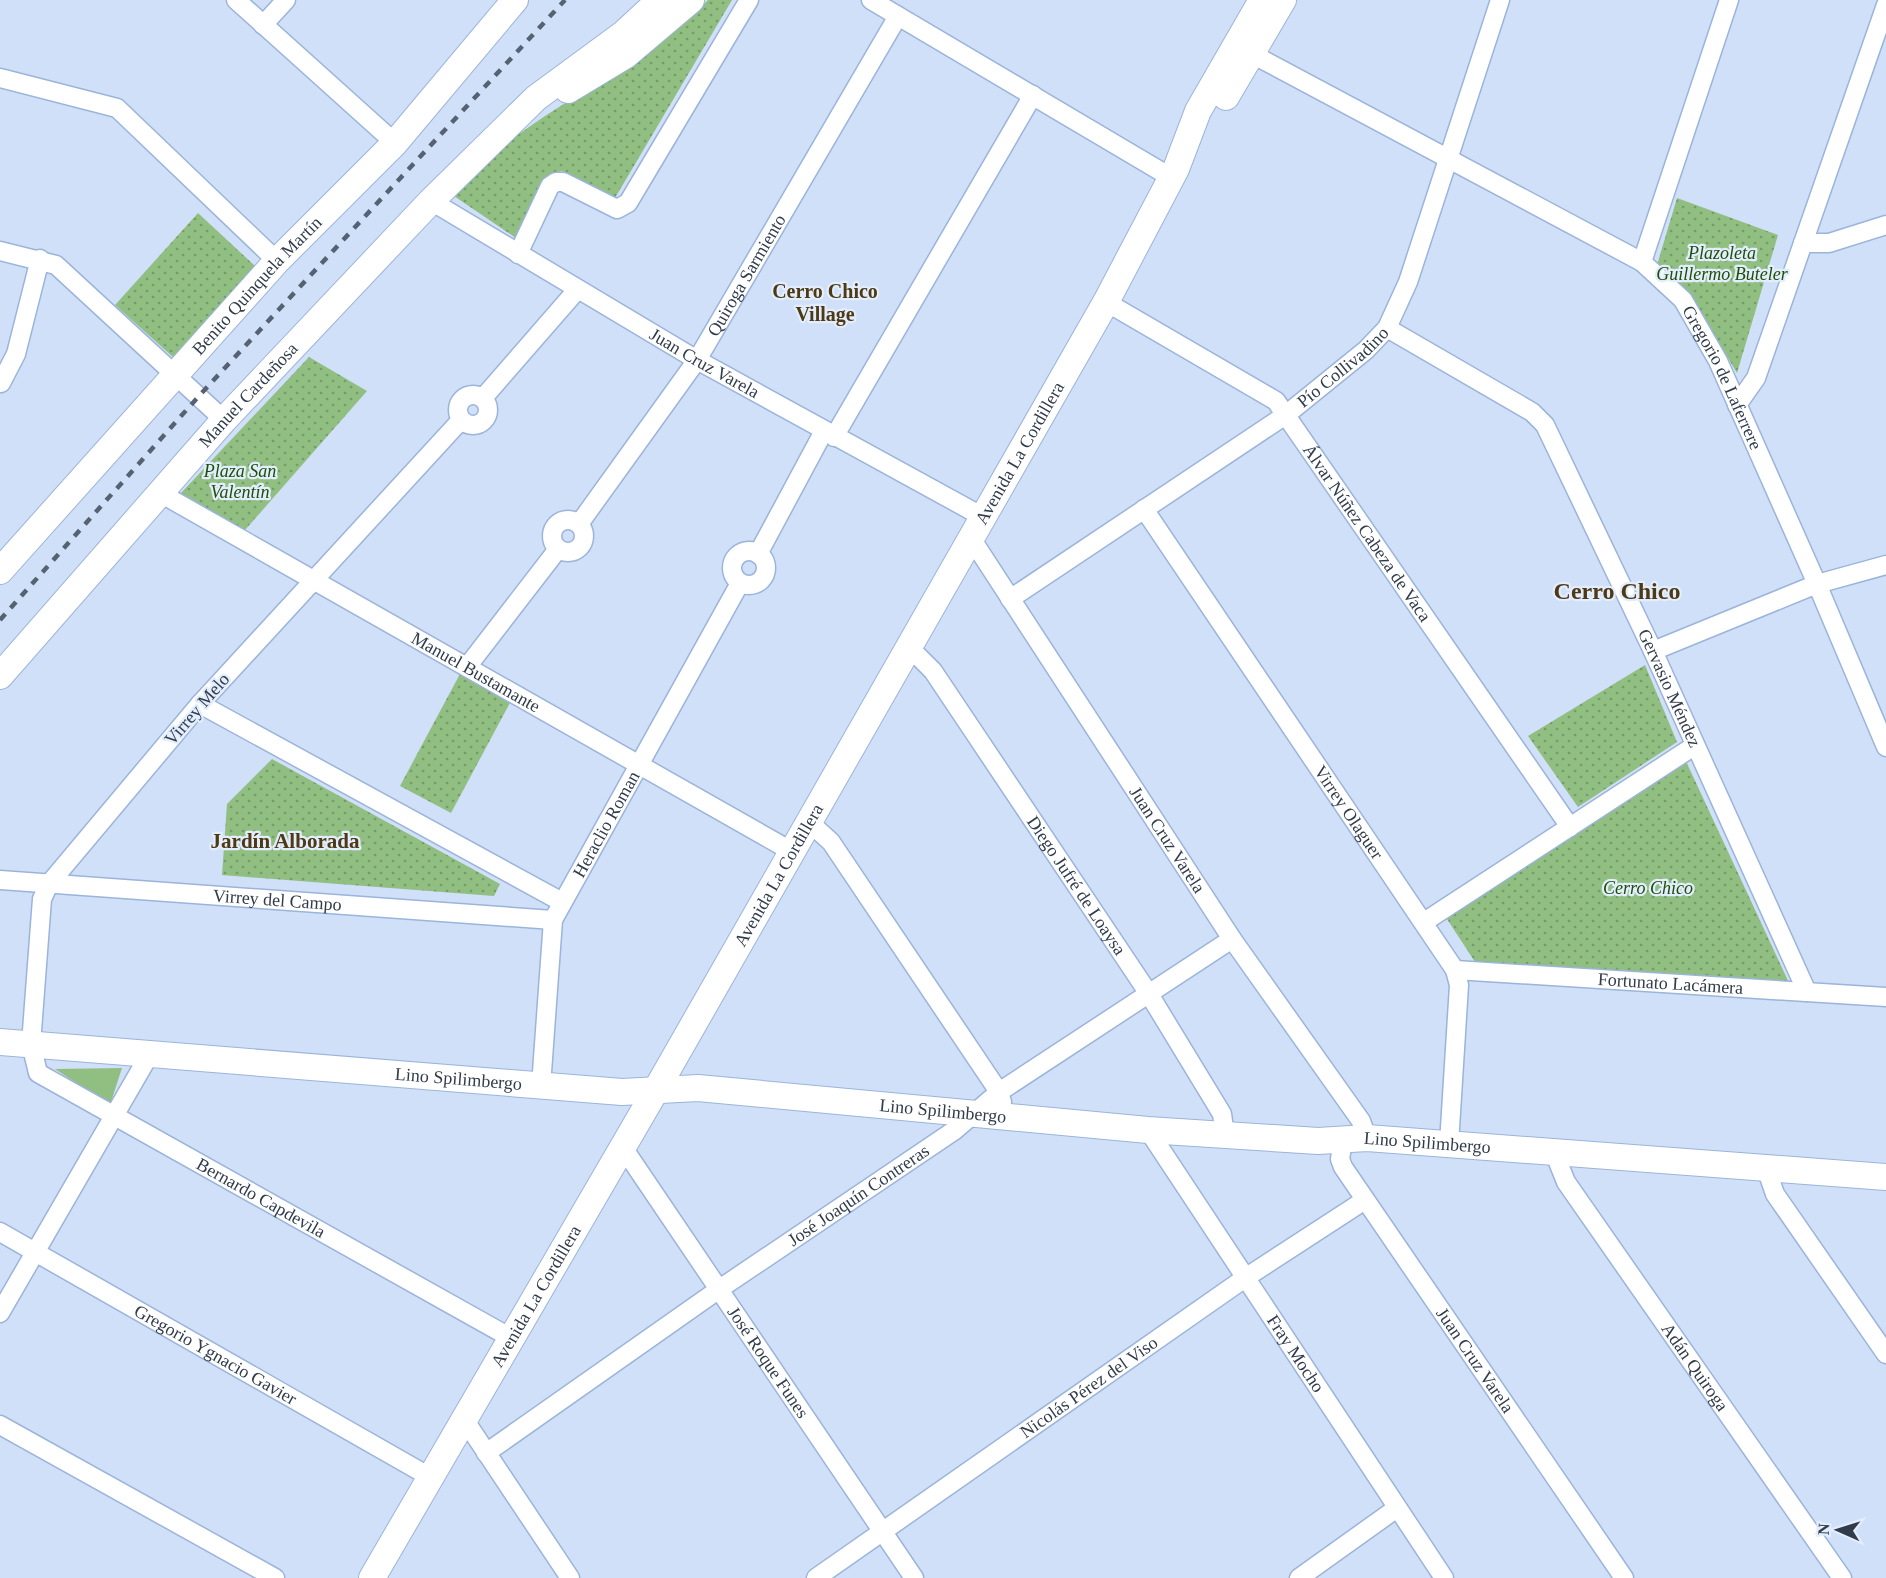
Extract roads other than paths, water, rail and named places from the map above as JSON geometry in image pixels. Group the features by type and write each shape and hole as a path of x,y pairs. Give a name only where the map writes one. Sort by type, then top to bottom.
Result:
{"main road":[{"name":"Benito Quinquela Martín","path":"0,571 277,261 395,143 515,0"},
{"name":"Manuel Cardeñosa","path":"0,676 224,420 431,201 551,84 623,34 660,0"},
{"name":"Manuel Cardeñosa","path":"482,150 537,107 626,55 691,0"},
{"name":"Avenida La Cordillera","path":"372,1578 656,1090 1106,302 1174,173 1198,111 1262,0"},
{"name":"Avenida La Cordillera","path":"1174,173 1198,141 1283,0"},
{"name":"Lino Spilimbergo","path":"0,1042 151,1052 622,1092 698,1088 1148,1130 1449,1144 1886,1177"}],"street":[{"path":"236,0 395,143"},
{"path":"263,25 286,0"},
{"path":"508,0 515,0"},
{"path":"518,254 550,186 556,182 563,182 617,209 628,203 748,0"},
{"path":"872,0 1033,95 1174,173"},
{"name":"Pío Collivadino","path":"1010,599 1287,414 1366,350 1387,328 1408,282 1500,0"},
{"path":"1642,262 1729,0"},
{"name":"Quiroga Sarmiento","path":"467,667 558,549 574,552 583,544 585,533 579,524 697,360 898,16"},
{"path":"1737,405 1756,378 1885,18"},
{"name":"Gregorio de Laferrere","path":"1252,54 1642,262 1683,300 1695,316 1737,405 1817,584 1886,747"},
{"path":"0,78 117,108 277,261"},
{"name":"Heraclio Roman","path":"541,1086 553,920 740,583 733,575 734,559 742,552 758,554 1033,95"},
{"name":"Juan Cruz Varela","path":"431,201 577,290 829,434 977,527 1010,599 1232,939 1361,1120 1355,1139 1340,1159 1365,1200 1624,1578"},
{"path":"1803,243 1830,243 1886,225"},
{"path":"0,251 40,260 63,271 224,420"},
{"path":"1,383 16,354 40,260"},
{"name":"Virrey Melo","path":"30,1044 42,899 49,884 200,704 312,579 461,420 459,406 464,398 473,395 483,398 577,290"},
{"name":"Álvar Núñez Cabeza de Vaca","path":"1106,302 1267,394 1287,414 1570,827"},
{"name":"Gervasio Méndez","path":"1387,328 1532,411 1545,425 1653,651 1807,992"},
{"name":"Manuel Bustamante","path":"160,493 640,763 791,851"},
{"name":"Virrey Olaguer","path":"1144,509 1455,970 1459,985 1449,1144"},
{"path":"1653,651 1817,584 1886,565"},
{"name":"Diego Jufré de Loaysa","path":"909,647 933,670 1149,994 1222,1114 1225,1135"},
{"path":"200,704 562,902"},
{"path":"1424,922 1694,746"},
{"path":"808,821 831,842 999,1092 1006,1118"},
{"name":"Virrey del Campo","path":"0,880 553,920"},
{"name":"José Joaquín Contreras","path":"486,1453 718,1290 955,1130 999,1092 1232,939"},
{"name":"Fortunato Lacámera","path":"1455,970 1886,997"},
{"name":"Bernardo Capdevila","path":"30,1044 38,1073 511,1338"},
{"path":"0,1312 151,1052"},
{"name":"Fray Mocho","path":"1148,1130 1444,1578"},
{"name":"José Roque Funes","path":"622,1146 914,1578"},
{"name":"Adán Quiroga","path":"1554,1152 1566,1182 1842,1578"},
{"path":"1766,1168 1774,1194 1884,1348"},
{"name":"Nicolás Pérez del Viso","path":"816,1578 1245,1278 1365,1200"},
{"name":"Gregorio Ygnacio Gavier","path":"0,1232 430,1477"},
{"path":"464,1419 570,1578"},
{"path":"0,1425 275,1578"},
{"path":"1299,1578 1397,1508"}],"railway":[{"path":"0,620 198,397 565,0"}],"district":[{"name":"Cerro Chico Village","path":"825,302"},
{"name":"Cerro Chico","path":"1617,591"},
{"name":"Jardín Alborada","path":"285,841"}],"park label":[{"name":"Plazoleta Guillermo Buteler","path":"1722,263"},
{"name":"Plaza San Valentín","path":"240,481"}]}
